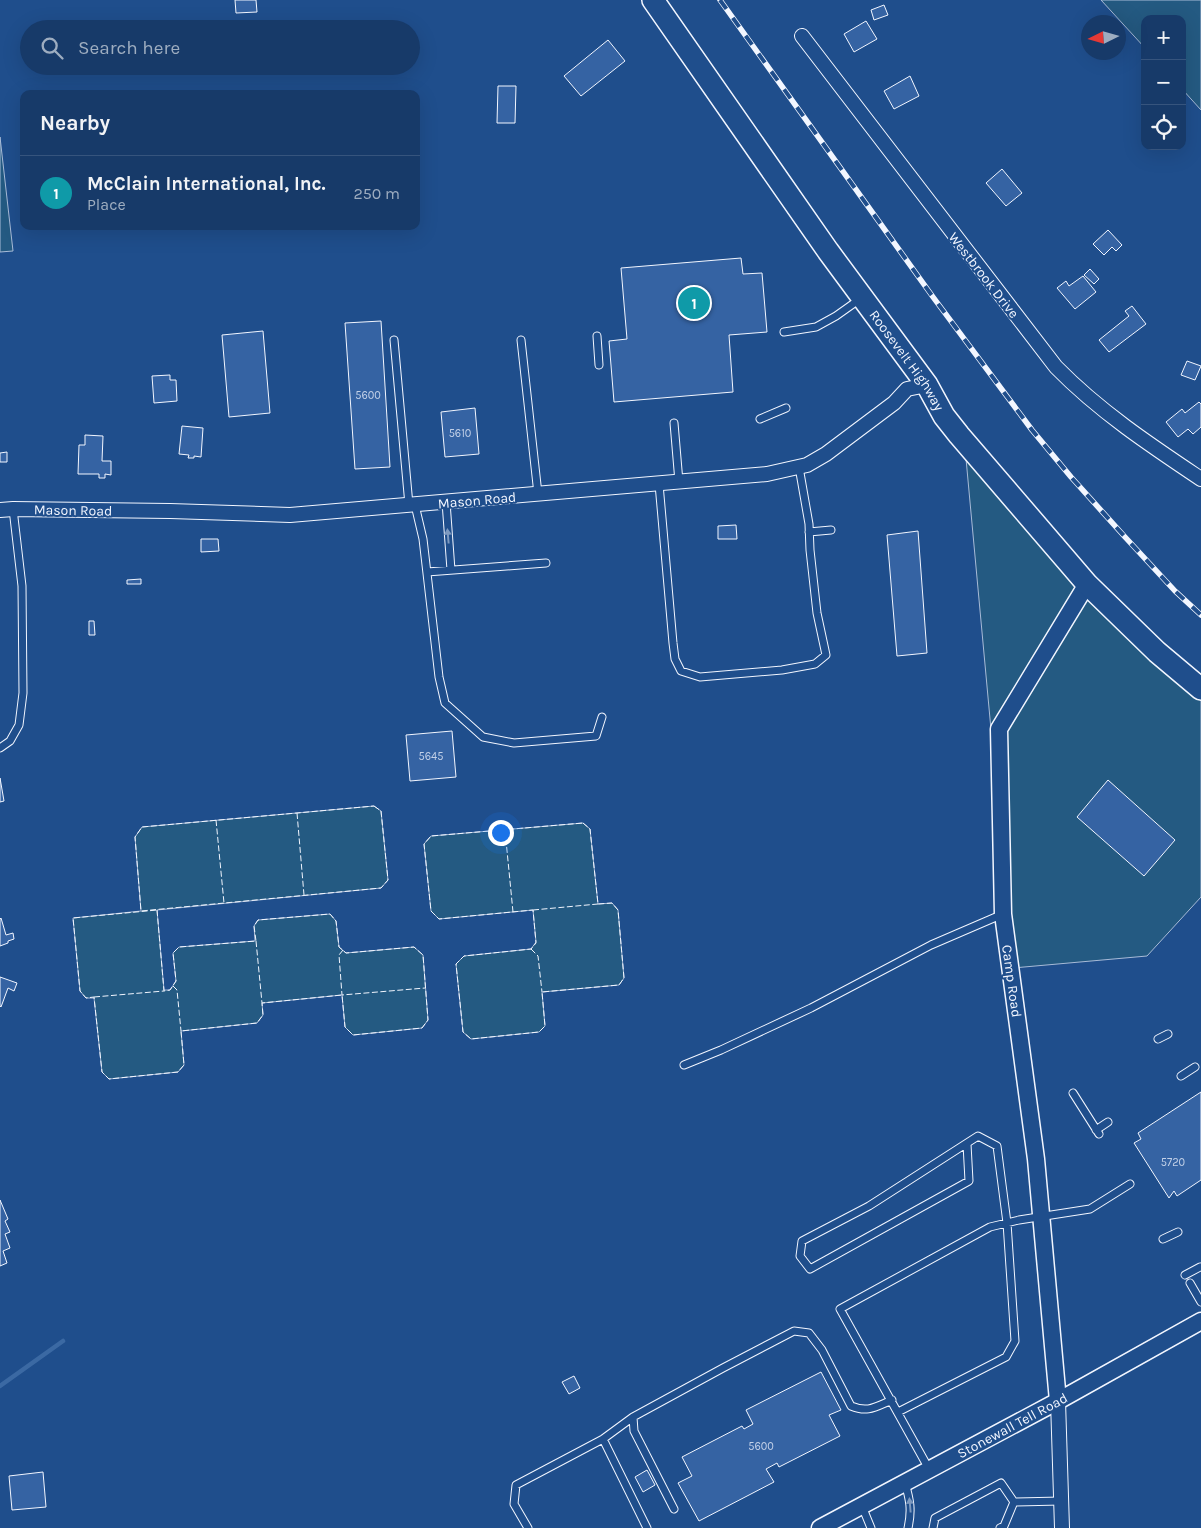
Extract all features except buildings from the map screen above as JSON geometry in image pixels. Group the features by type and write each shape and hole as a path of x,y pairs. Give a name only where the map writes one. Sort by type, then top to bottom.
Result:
{"main road":[{"name":"Roosevelt Highway","path":"653,0 828,251 927,384 944,416 959,435 1087,584 1157,652 1201,689"}],"street":[{"name":"Westbrook Drive","path":"802,36 1056,367 1079,391 1137,436 1201,479"},
{"name":"Mason Road","path":"7,509 290,515 767,474 807,465 826,454 894,402 907,389 927,384"},
{"name":"Camp Road","path":"1058,1401 1036,1160 1004,914 999,729 1087,584"},
{"name":"Stonewall Tell Road","path":"820,1528 1058,1401 1201,1321"},
{"path":"1058,1401 1062,1528"}],"lane":[{"path":"784,332 816,327 863,297"},
{"path":"597,336 599,365"},
{"path":"394,340 412,505 423,539 439,676 445,704 483,737 514,743 596,736 602,717"},
{"path":"522,340 538,494"},
{"path":"760,419 786,408"},
{"path":"674,423 679,482"},
{"path":"660,484 673,643 675,658 681,671 700,677 782,670 815,664 826,655 817,613 809,532 799,466"},
{"path":"446,502 451,570"},
{"path":"0,748 10,741 19,725 23,693 22,586 7,509"},
{"path":"809,532 831,530"},
{"path":"427,572 546,563"},
{"path":"684,1065 811,1008 931,945 1004,914"},
{"path":"1158,1039 1168,1034"},
{"path":"1181,1076 1195,1067"},
{"path":"1073,1093 1097,1132 1108,1122"},
{"path":"898,1412 1006,1357 1015,1341 1007,1222 997,1146 978,1136 868,1206 802,1241 800,1256 810,1269 969,1181 966,1144"},
{"path":"929,1469 840,1309 990,1227 1007,1222 1090,1209 1130,1184"},
{"path":"1163,1239 1178,1232"},
{"path":"1185,1275 1200,1267"},
{"path":"1190,1283 1201,1302"},
{"path":"528,1528 514,1504 516,1485 603,1439 633,1417 794,1331 809,1333 822,1350 850,1406 861,1410 873,1408 892,1400"},
{"path":"633,1417 634,1431 674,1509"},
{"path":"603,1439 647,1528"},
{"path":"905,1483 911,1502 908,1528"},
{"path":"933,1528 935,1518 1002,1483 1014,1502"},
{"path":"1014,1502 1061,1501"},
{"path":"1000,1528 1004,1526 1014,1502"},
{"path":"862,1506 871,1528"}],"shaded area":[{"path":"1101,0 1201,0 1201,110 1186,93 1186,15 1141,15 1141,44 1126,27 1126,15 1115,15"},
{"path":"0,137 13,251 0,252"},
{"path":"963,426 1102,595 1201,678 1201,897 1147,956 1013,968"},
{"path":"374,806 381,811 388,880 381,888 157,910 164,990 170,990 176,981 173,953 179,947 255,941 254,926 258,920 330,914 336,921 339,947 346,953 414,947 423,955 428,1020 422,1028 353,1035 345,1027 342,995 262,1003 263,1015 257,1023 181,1031 184,1065 178,1072 109,1079 102,1072 94,998 86,998 80,991 73,918 141,911 135,837 142,827"},
{"path":"583,823 590,829 598,904 612,903 618,910 624,978 619,985 542,992 545,1026 539,1032 471,1039 463,1032 456,964 464,956 531,949 536,942 533,910 439,919 431,911 424,844 431,836"}],"waterway":[{"path":"0,1386 63,1341"}],"railway":[{"path":"720,0 933,297 1032,430 1125,537 1175,591 1201,615"}],"fence":[{"path":"374,806 381,811 388,880 381,888 141,911 135,837 142,827 374,806"},
{"path":"297,813 304,895"},
{"path":"216,820 224,903"},
{"path":"583,823 590,829 598,904 612,903 618,910 624,978 619,985 542,992 545,1026 539,1032 471,1039 463,1032 456,964 464,956 531,949 536,943 533,910 439,919 431,911 424,844 431,836 583,823"},
{"path":"505,830 513,912"},
{"path":"533,910 598,904"},
{"path":"157,910 164,991 170,990 176,981 173,953 179,947 256,941 254,926 258,920 330,914 336,921 339,947 346,953 414,947 423,955 428,1020 422,1028 353,1035 345,1027 342,995 262,1003 263,1015 257,1023 181,1031 184,1065 178,1072 109,1079 102,1072 94,997 86,998 80,991 73,918 157,910"},
{"path":"256,941 262,1003"},
{"path":"531,949 538,956 542,992"},
{"path":"343,950 339,955 342,995 425,988"},
{"path":"173,986 177,990 181,1031"},
{"path":"94,997 164,991"}],"place":[{"name":"McClain International, Inc.","path":"694,303"}]}
